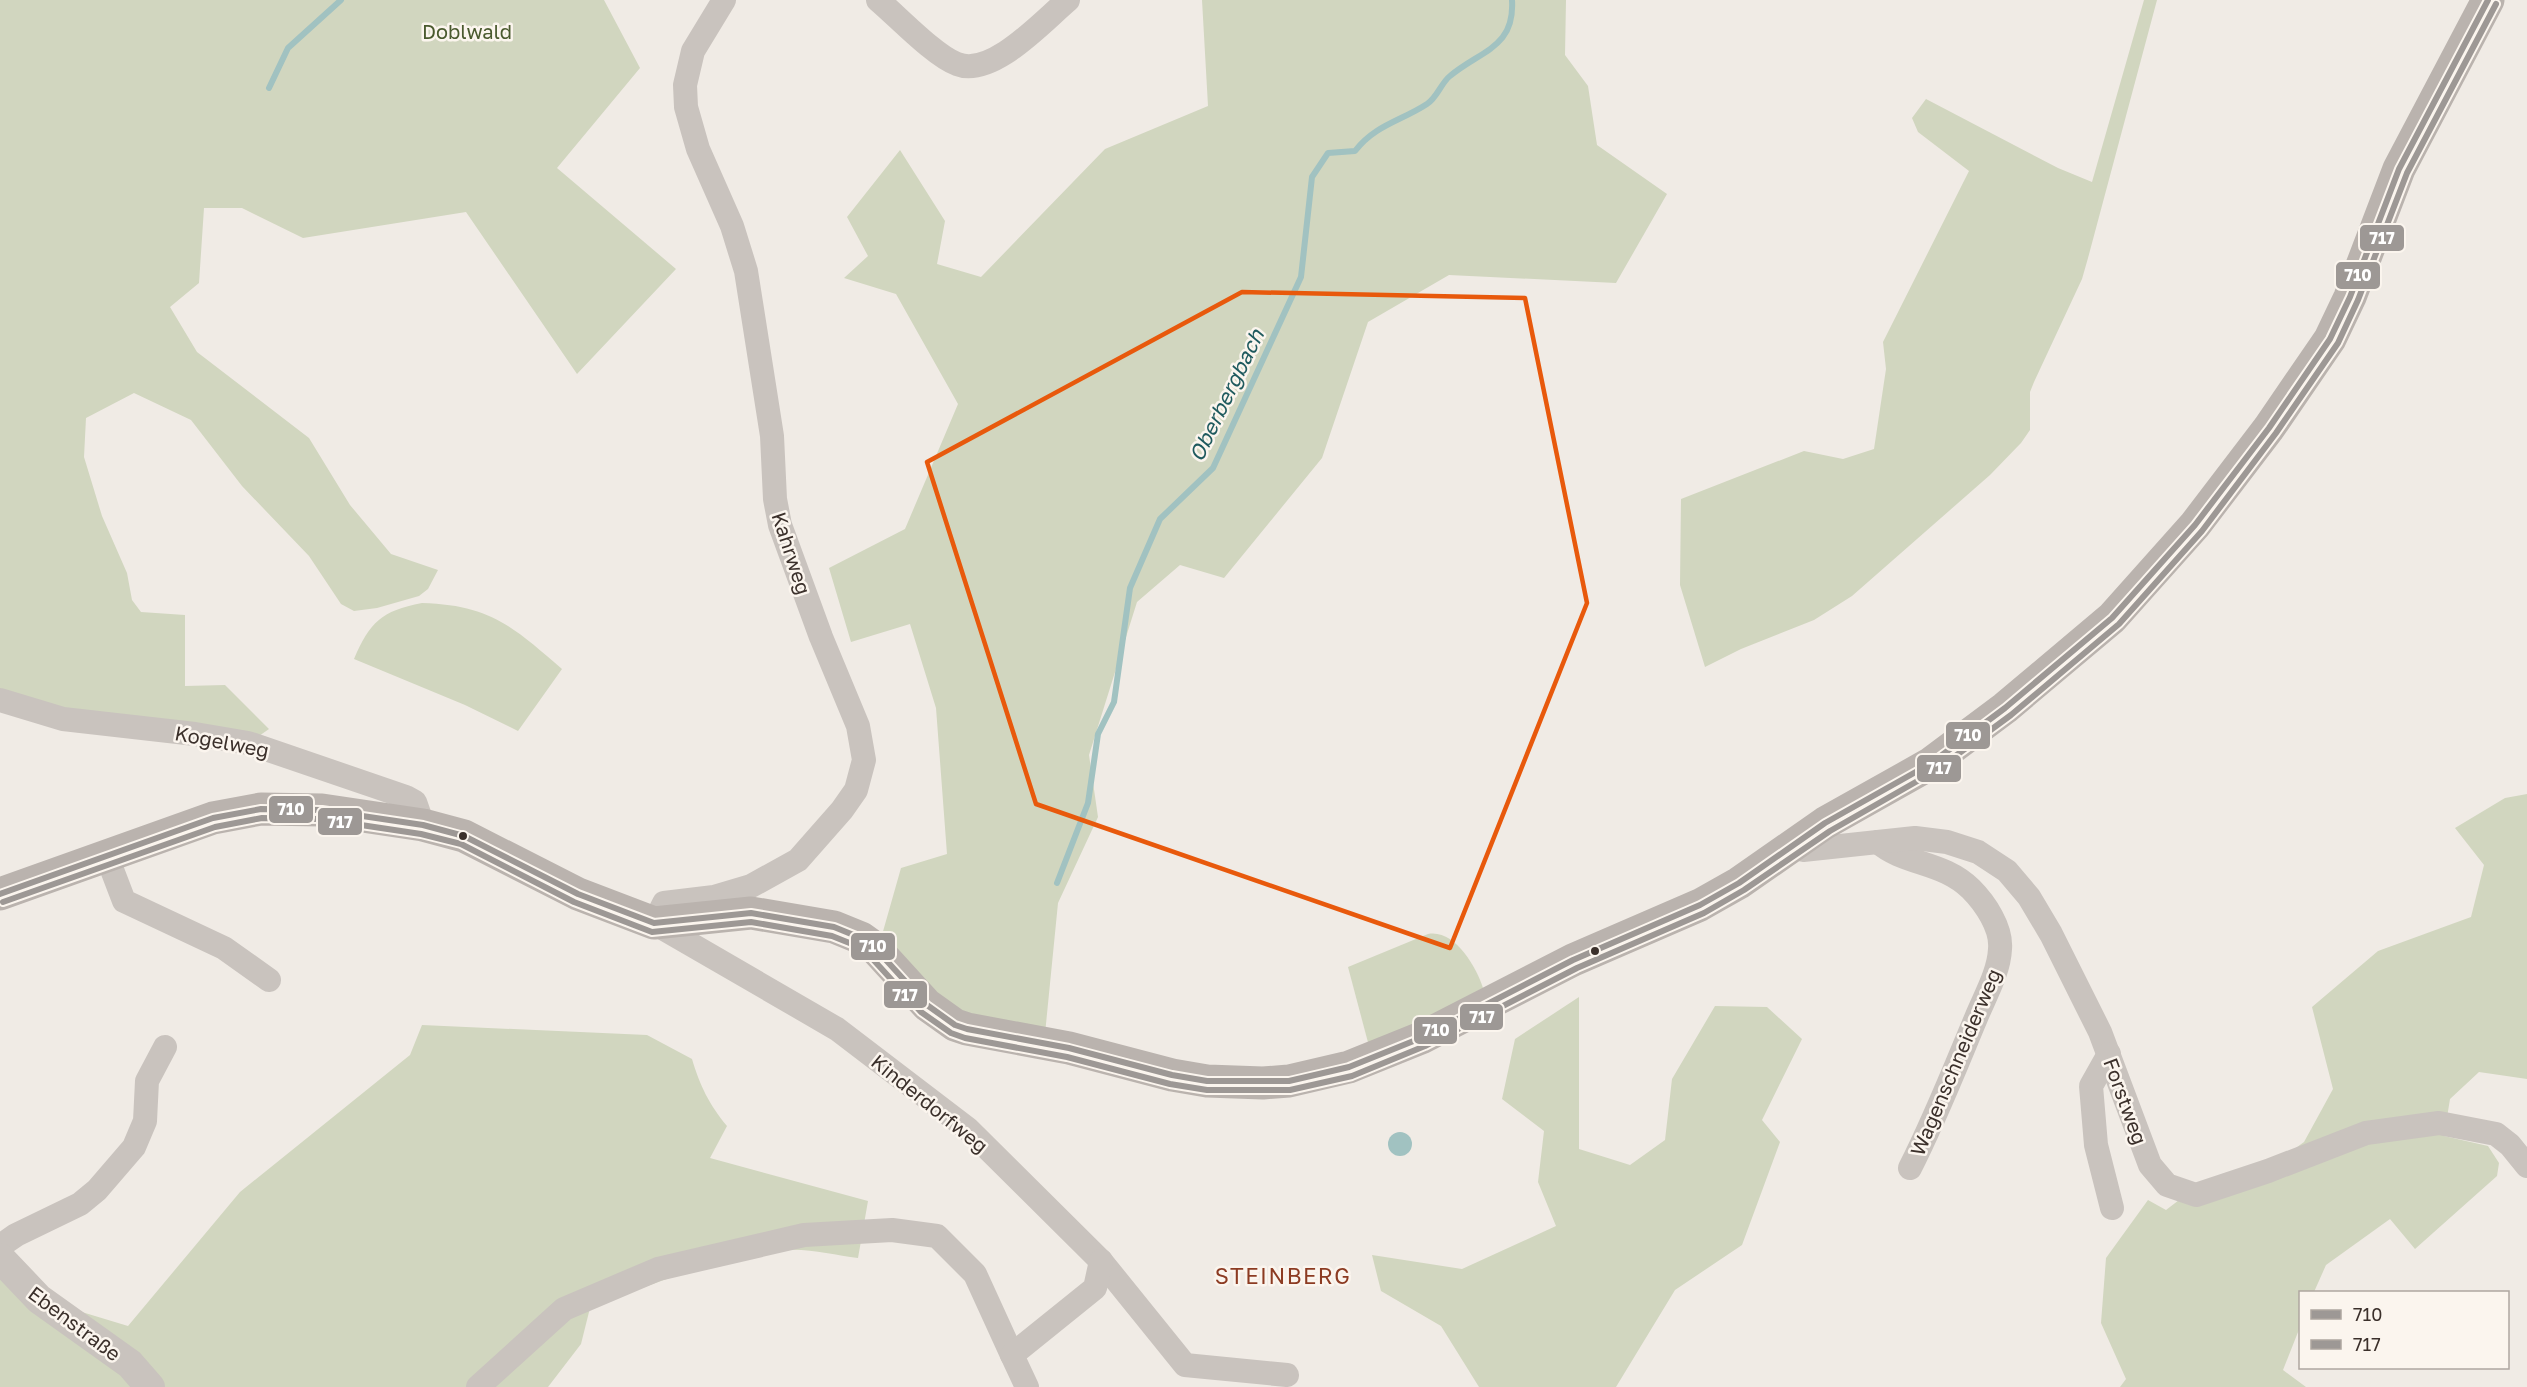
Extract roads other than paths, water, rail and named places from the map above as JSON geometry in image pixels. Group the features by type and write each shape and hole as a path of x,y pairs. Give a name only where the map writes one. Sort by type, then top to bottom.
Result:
{"main road":[{"path":"0,894 213,818 261,809 322,810 423,825 464,836 578,894 654,923 751,913 834,927 861,938 875,948 927,1005 955,1025 1069,1048 1188,1078 1263,1083 1298,1079 1349,1067 1420,1038 1573,960 1700,905 1739,883 1825,823 1930,764 2004,708 2112,618 2195,525 2269,428 2330,339 2350,297 2399,169 2488,0"}],"street":[{"name":"Kahrweg","path":"654,923 664,903 714,897 751,886 798,860 842,810 856,790 864,760 858,726 821,637 780,525 775,499 772,436 746,271 732,226 698,149 686,106 685,84 693,51 724,0"},
{"path":"878,0 940,53 956,64 968,67 978,67 1000,56 1068,0"},
{"name":"Kogelweg","path":"0,700 63,719 205,735 267,748 406,796 415,802 423,825"},
{"name":"Forstweg","path":"1795,844 1803,850 1915,838 1947,842 1978,852 2007,871 2040,914 2109,1054 2150,1165 2167,1185 2196,1195 2268,1171 2366,1133 2439,1124 2496,1134 2518,1145 2527,1166"},
{"name":"Wagenschneiderweg","path":"1878,842 1896,854 1940,867 1971,889 1993,918 2001,948 1993,976 1932,1125 1910,1168"},
{"path":"106,855 124,901 224,948 269,980"},
{"name":"Kinderdorfweg","path":"654,923 837,1029 968,1129 1101,1261 1185,1365 1287,1375"},
{"path":"0,1246 16,1235 80,1204 97,1190 134,1147 145,1121 147,1081 165,1047"},
{"path":"2109,1054 2091,1086 2096,1145 2112,1208"},
{"path":"478,1387 564,1309 657,1269 815,1234 892,1230 938,1236 975,1274 1027,1387"},
{"name":"Ebenstraße","path":"0,1258 39,1299 130,1364 150,1387"},
{"path":"1012,1355 1095,1288 1101,1261"}],"water":[{"path":"1400,1132 1409,1135 1412,1144 1409,1153 1400,1156 1391,1153 1388,1144 1391,1135"}],"waterway":[{"path":"269,88 288,48 341,0"},
{"name":"Oberbergbach","path":"1057,883 1088,803 1098,734 1114,702 1130,588 1160,519 1213,468 1301,277 1312,177 1328,153 1355,151 1380,129 1427,104 1450,76 1494,46 1508,28 1512,0"}],"district":[{"name":"STEINBERG","path":"1283,1275"}],"park label":[{"name":"Doblwald","path":"467,31"}]}
